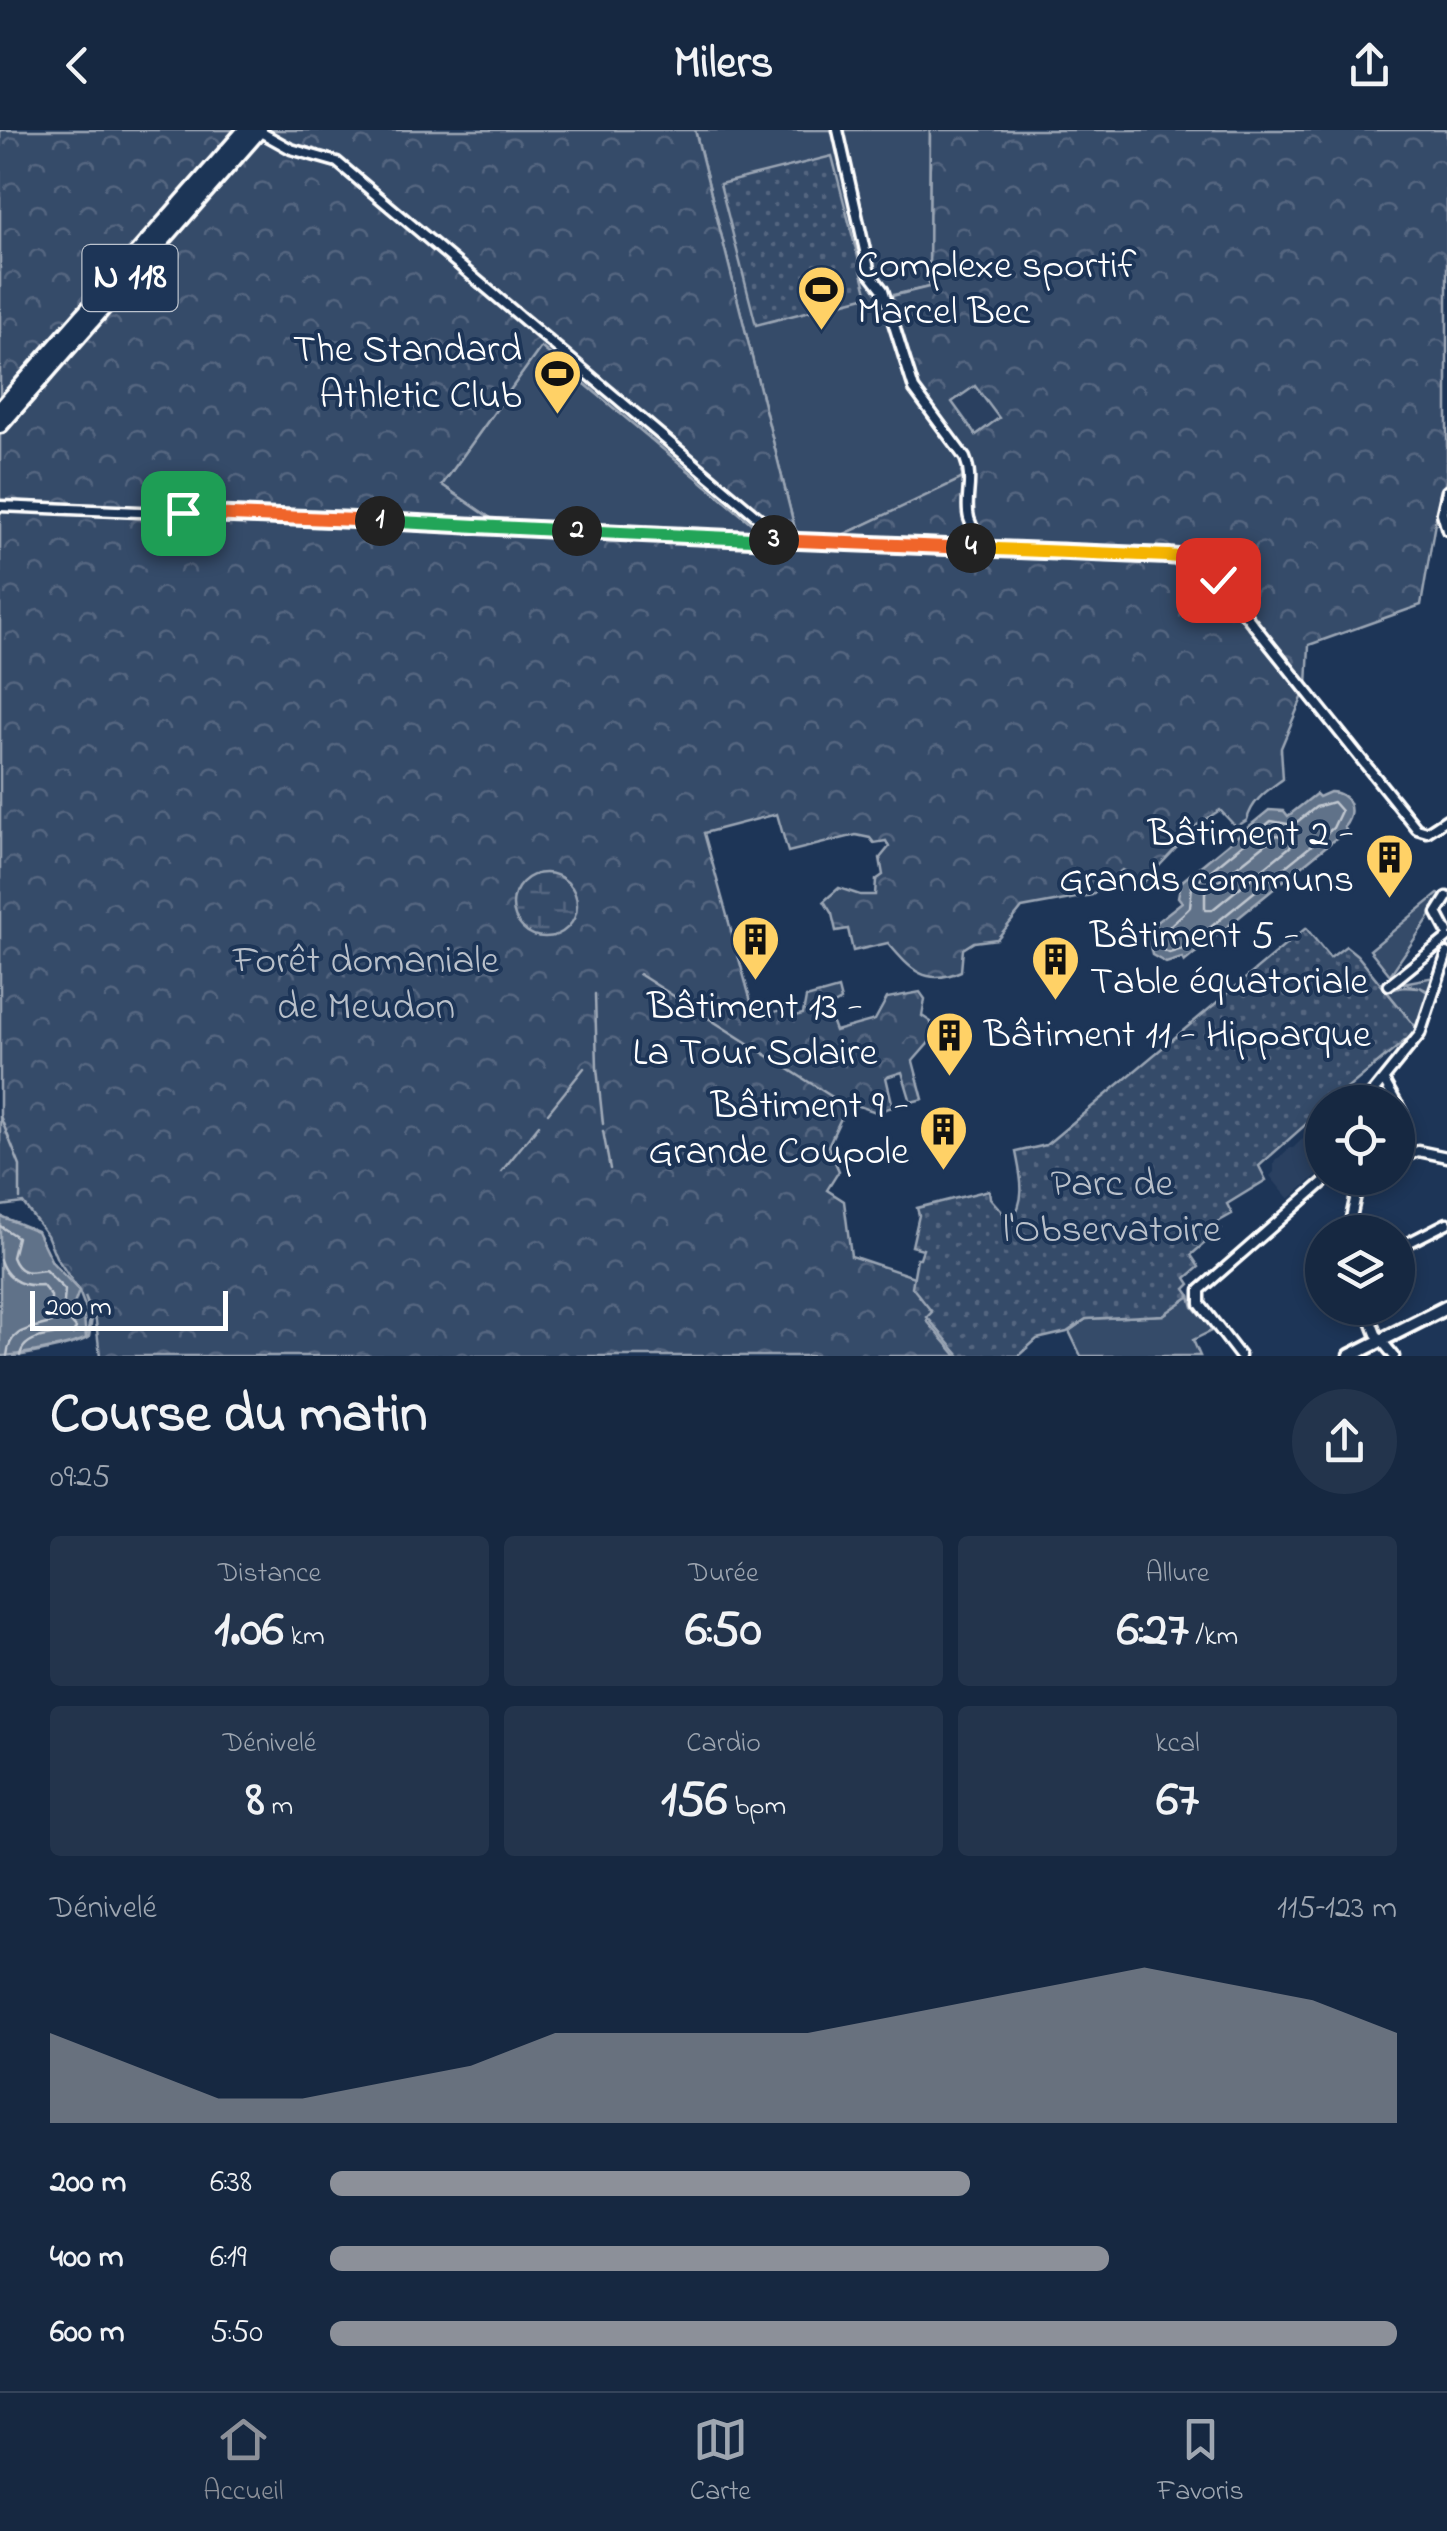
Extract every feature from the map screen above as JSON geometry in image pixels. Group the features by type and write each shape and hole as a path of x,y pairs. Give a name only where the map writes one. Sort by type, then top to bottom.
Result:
{"highway":[{"name":"N 118","path":"0,410 246,130"},
{"name":"N 118","path":"0,425 262,132"}],"main road":[{"path":"1350,1356 1447,1308"}],"street":[{"path":"838,130 870,273 884,294 914,389 970,468 968,519 991,549"},
{"path":"262,132 291,149 336,162 786,541"},
{"path":"1447,491 1442,513 1447,530"},
{"path":"0,506 1198,559 1417,829 1427,832 1447,819"},
{"path":"1390,986 1447,935 1437,914 1447,897"},
{"path":"1381,1085 1420,1034 1444,975 1447,953"},
{"path":"1384,1081 1386,1085"},
{"path":"1415,1152 1447,1157"},
{"path":"1240,1356 1200,1304 1198,1295 1203,1286 1308,1195"},
{"path":"1415,1239 1447,1223"},
{"path":"1373,1325 1394,1356"}],"shaded area":[{"path":"976,385 999,418 976,435 952,402"},
{"path":"1305,1136 1305,1185 1289,1199 1270,1176 1274,1162"}],"green space":[{"name":"Forêt domaniale de Meudon","path":"0,130 695,130 795,529 798,533 843,535 963,478 961,472 966,464 914,382 888,297 929,287 930,130 1447,130 1447,478 1438,505 1421,605 1309,645 1307,686 1281,748 1283,779 1256,801 1247,820 1236,827 1220,810 1194,827 1188,840 1143,883 1122,870 1092,895 1022,908 997,939 974,942 963,949 961,971 938,977 912,968 888,943 853,951 848,929 836,931 824,901 839,888 875,895 876,880 883,875 880,858 889,847 886,841 874,843 856,835 788,852 777,814 704,833 755,1016 787,1009 795,1016 803,1014 806,998 838,989 841,1001 827,1009 835,1031 875,1020 887,998 920,992 925,999 922,1016 931,1022 933,1038 913,1061 923,1099 911,1102 902,1072 886,1077 893,1107 876,1112 859,1106 843,1114 828,1146 839,1171 827,1190 844,1201 851,1256 917,1278 995,1265 927,1321 957,1356 100,1356 96,1321 85,1296 92,1318 89,1337 74,1343 52,1349 13,1356 86,1338 90,1320 79,1291 56,1257 47,1235 23,1203 0,1206","holes":["541,347 770,539 505,528 442,485","975,386 999,418 976,435 952,402"]},
{"name":"Complexe sportif Marcel Bec","path":"695,130 930,130 929,287 889,296 966,465 961,480 843,535 798,533"},
{"path":"832,156 868,296 756,325 720,184"},
{"name":"The Standard Athletic Club","path":"541,347 772,540 505,528 442,485"},
{"path":"545,873 568,882 577,905 568,928 545,937 522,928 513,905 522,882"},
{"path":"1438,894 1442,895 1437,906 1390,975 1370,950"},
{"name":"Parc de l'Observatoire","path":"1306,928 1330,958 1346,946 1357,955 1418,1030 1352,1085 1305,1085 1305,1125 1259,1166 1266,1180 1227,1204 1232,1214 1216,1223 1221,1229 1191,1255 1199,1267 1186,1278 1190,1284 1185,1289 1190,1296 1163,1315 1086,1319 1067,1332 1037,1339 1018,1356 960,1356 927,1317 932,1312 912,1287 917,1258 923,1249 912,1246 917,1208 989,1190 990,1198 1011,1222 1021,1196 1016,1152 1046,1145"},
{"path":"1434,977 1430,992 1420,987 1429,993 1418,1030 1386,991 1419,988 1403,983"},
{"path":"1190,1296 1193,1307 1213,1330 1193,1340 1200,1356 1081,1356 1069,1331 1086,1319 1163,1315"}],"water":[{"path":"1330,792 1343,796 1349,804 1346,830 1184,962 1182,958 1166,963 1152,955 1149,941 1157,928 1154,924 1182,902 1178,897 1181,882 1269,810 1284,811 1288,816 1316,794 1319,797"},
{"path":"0,1216 37,1231 52,1262 79,1291 72,1310 84,1317 86,1338 44,1350 0,1356"}],"waterway":[{"path":"639,974 834,1098"},
{"path":"595,994 603,1124"},
{"path":"548,1113 584,1068"},
{"path":"0,1116 20,1166 20,1199"},
{"path":"501,1172 539,1125"},
{"path":"603,1131 610,1169"}],"place":[{"name":"Complexe sportif Marcel Bec","path":"822,332"},
{"name":"The Standard Athletic Club","path":"557,416"},
{"name":"Bâtiment 2 - Grands communs","path":"1389,900"},
{"name":"Bâtiment 13 - La Tour Solaire","path":"755,982"},
{"name":"Bâtiment 5 - Table équatoriale","path":"1055,1002"},
{"name":"Bâtiment 11 - Hipparque","path":"949,1078"},
{"name":"Bâtiment 9 - Grande Coupole","path":"944,1172"}],"route":[{"path":"183,513 1190,557 1203,563 1218,580"}]}
